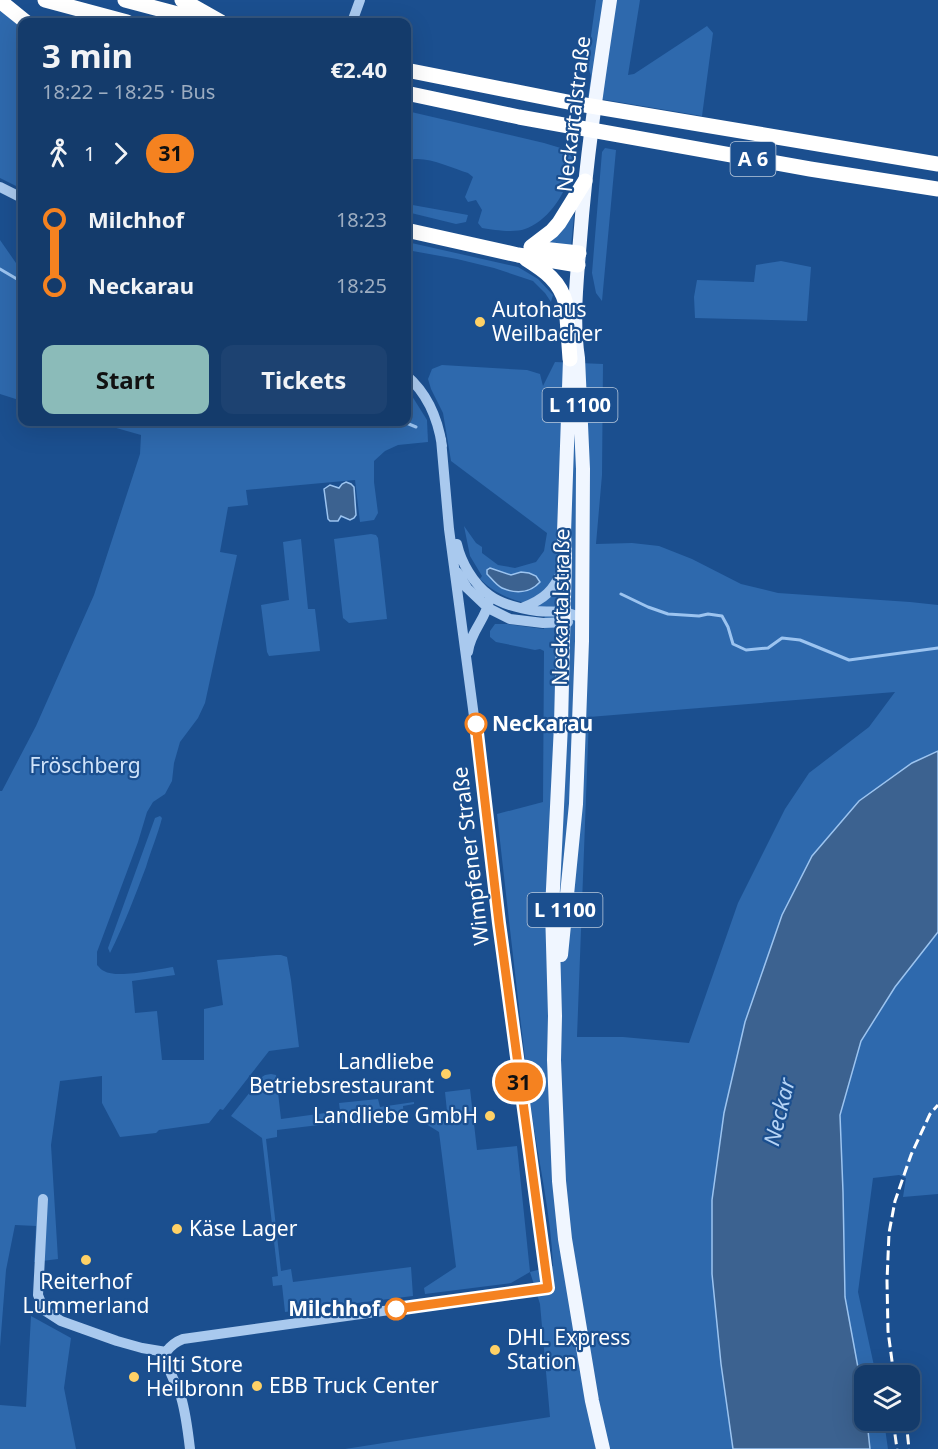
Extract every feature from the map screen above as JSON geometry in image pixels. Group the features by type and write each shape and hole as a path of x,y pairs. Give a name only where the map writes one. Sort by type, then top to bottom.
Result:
{"highway":[{"path":"45,0 112,18"},
{"path":"125,0 193,18"},
{"path":"182,0 214,18"},
{"path":"0,1 21,18"},
{"name":"A 6","path":"411,71 573,104 938,164"},
{"name":"A 6","path":"411,94 519,117 708,152 938,189"},
{"path":"524,251 559,224 585,181"},
{"path":"411,225 524,251 560,288 566,304 570,359"},
{"path":"411,231 578,259"}],"main road":[{"name":"Neckartalstraße","path":"555,1016 576,804 583,618 583,469 578,358 575,341 578,259 593,116 610,0"},
{"name":"Neckartalstraße","path":"575,341 570,359 561,725 552,909 554,1060 565,1239 592,1401 603,1449"}],"street":[{"path":"353,18 360,0"},
{"path":"0,187 18,196"},
{"name":"Wimpfener Straße","path":"411,381 434,413 441,439 454,532 460,556 474,580 489,595 488,608 470,642 467,669"},
{"name":"Wimpfener Straße","path":"166,1352 175,1342 192,1337 548,1288 500,934 476,724 454,566 441,439"},
{"path":"522,608 536,603 556,586 565,561"},
{"name":"Wimpfener Straße","path":"454,566 467,588 488,608 510,619 543,623 563,618 583,618"},
{"path":"489,595 522,608 563,618"},
{"path":"43,1199 38,1295 44,1310 61,1321 117,1341 166,1352 166,1360 184,1408 190,1449"}],"green space":[{"path":"596,0 640,0 628,75 634,74 707,26 713,33 702,116 588,97 591,76 587,64"},
{"path":"0,10 18,25 18,187 0,178"},
{"path":"411,112 544,143 564,149 572,157 567,184 553,208 533,226 510,231 482,228 478,223 482,210 476,200 468,202 465,197 473,177 468,173 429,160 411,160"},
{"path":"605,148 616,150 602,301 596,293 592,273 602,152"},
{"path":"411,205 468,215 466,222 456,224 411,213"},
{"path":"573,216 571,246 548,244"},
{"path":"0,240 18,265 18,400 0,394"},
{"path":"411,243 518,267 538,279 553,295 551,302 533,281 457,259 411,251"},
{"path":"781,261 811,267 807,321 695,318 694,297 697,280 754,282 756,265"},
{"path":"555,362 603,364 602,475 596,544 632,543 659,546 692,559 741,584 778,593 938,605 938,751 912,763 812,856 782,915 745,1022 724,1113 712,1200 721,1364 733,1449 345,1449 550,1417 540,1304 530,1272 553,1266 552,1246 531,1108 497,814 543,802 544,651 496,642 490,637 490,631 495,624 544,629 545,608 503,595 480,579 482,576 470,556 464,526 476,543 482,547 482,553 498,565 515,568 536,562 544,551 547,533 451,461 443,413 428,379 432,369 442,365 527,370 540,374 543,386","holes":["895,692 869,727 809,773 785,809 738,903 689,1043 623,1037 577,1037 589,717"]},
{"name":"Fröschberg","path":"411,394 427,420 428,442 398,445 385,451 374,461 378,513 374,520 360,522 355,480 246,490 248,505 228,507 220,552 237,555 205,703 198,718 180,742 172,781 165,794 153,802 147,812 97,952 97,965 102,970 118,974 173,967 175,975 132,981 135,1013 157,1011 162,1060 204,1060 204,1009 223,1005 217,960 276,955 287,957 299,1047 269,1051 223,1110 220,1109 209,1123 159,1130 156,1133 120,1137 102,1103 102,1076 60,1081 51,1145 58,1259 34,1262 36,1226 15,1225 6,1270 0,1347 0,791 36,726 94,595 140,454 141,435 109,426 411,426"},
{"path":"371,534 378,538 387,619 349,623 343,618 334,539"},
{"path":"301,539 308,609 315,609 320,651 269,656 261,605 289,600 283,542"},
{"path":"160,816 162,818 146,867 110,953 108,948 155,818"},
{"path":"938,932 938,1194 903,1197 906,1178 899,1175 873,1178 858,1292 874,1365 858,1365 845,1297 840,1115 861,1041 895,987"},
{"path":"276,1075 281,1119 340,1111 339,1103 378,1099 380,1107 414,1102 414,1104 403,1106 404,1118 395,1116 277,1130 277,1137 266,1139 281,1271 291,1269 293,1282 411,1267 413,1296 285,1312 282,1285 273,1286 272,1277 278,1276 262,1138 231,1116 262,1077"},
{"path":"470,1089 477,1150 517,1146 530,1272 511,1283 425,1294 424,1288 456,1267 439,1132 423,1122 448,1121 445,1092"},
{"path":"31,1316 71,1338 64,1388 76,1449 0,1449 0,1405 26,1407"},
{"path":"868,1431 885,1431 888,1449 870,1449"}],"water":[{"path":"346,482 354,487 356,515 350,520 341,516 338,521 330,521 324,489 330,485 339,488"},
{"path":"490,568 511,575 521,572 529,573 536,576 540,582 527,590 518,592 507,590 498,586 487,574"},
{"name":"Neckar","path":"938,751 938,932 895,987 861,1041 840,1115 845,1297 858,1365 854,1365 854,1431 868,1431 870,1449 733,1449 712,1274 712,1200 724,1113 745,1022 782,915 812,856 859,801 912,763"}],"waterway":[{"path":"0,269 18,280"},
{"path":"411,425 416,427"},
{"path":"621,594 668,614 722,616 733,644 746,650 768,648 782,638 800,640 849,660 938,648"}],"railway":[{"path":"893,1365 888,1331 889,1233 895,1201 911,1155 930,1114 938,1105"},
{"path":"895,1431 897,1449"},
{"path":"907,1431 909,1449"}],"bus line":[{"name":"31","path":"396,1309 548,1288 499,923 476,724"}],"place":[{"name":"Autohaus Weilbacher","path":"480,322"},
{"name":"Neckarau","path":"476,724"},
{"name":"Landliebe Betriebsrestaurant","path":"446,1074"},
{"name":"Landliebe GmbH","path":"490,1116"},
{"name":"Käse Lager","path":"177,1229"},
{"name":"Reiterhof Lummerland","path":"86,1260"},
{"name":"Milchhof","path":"396,1309"},
{"name":"DHL Express Station","path":"495,1350"},
{"name":"Hilti Store Heilbronn","path":"134,1377"},
{"name":"EBB Truck Center","path":"257,1386"}]}
